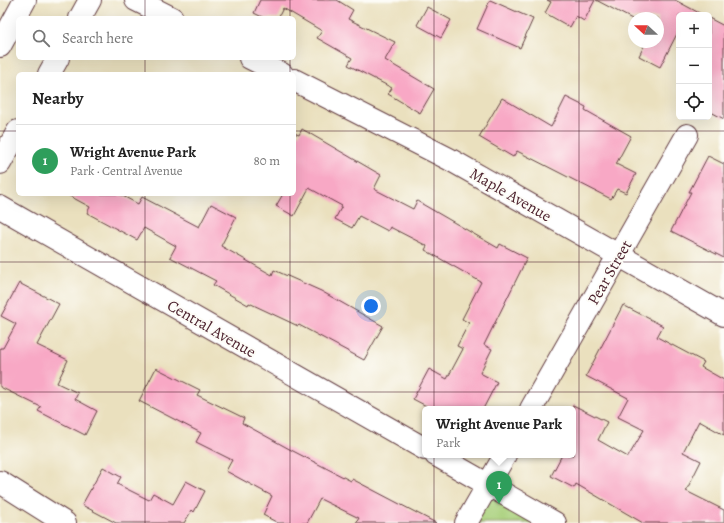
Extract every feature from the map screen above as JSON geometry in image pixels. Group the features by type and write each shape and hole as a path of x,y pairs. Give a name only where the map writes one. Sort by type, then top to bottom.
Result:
{"street":[{"path":"16,16 25,0"},
{"path":"81,16 90,0"},
{"path":"136,0 168,16"},
{"path":"0,46 16,17"},
{"path":"50,72 57,60"},
{"path":"254,60 278,72"},
{"name":"Maple Avenue","path":"296,81 449,159 724,315"},
{"path":"0,163 16,134"},
{"name":"Pear Street","path":"533,406 687,135"},
{"name":"Central Avenue","path":"0,207 422,447"},
{"path":"441,458 555,523"},
{"path":"466,523 503,458"},
{"path":"0,482 65,523"}],"green space":[{"path":"488,485 555,523 466,523"}],"building":[{"path":"260,0 337,0 353,10 348,19 395,42 385,60 434,89 420,113 388,94 392,88 348,65 352,58 317,38 322,31 283,8 279,16 260,16 254,13"},
{"path":"490,0 533,19 520,48 477,29"},
{"path":"547,0 595,0 584,21 576,16 570,27 545,13 551,2"},
{"path":"596,0 675,0 697,12 676,12 676,36 660,67 639,56 643,48 664,48 664,12 628,12 628,17"},
{"path":"427,7 451,20 441,38 417,25"},
{"path":"712,20 724,26 724,119 712,113"},
{"path":"566,97 586,107 585,110 631,136 616,164 636,174 626,193 617,189 611,199 517,151 513,157 479,137 502,98 551,127"},
{"path":"302,129 381,175 374,189 413,209 417,201 498,248 500,244 527,258 484,345 492,349 480,373 497,382 485,406 426,406 413,399 429,369 447,379 463,349 457,346 469,323 462,319 481,282 425,250 427,246 390,227 388,231 359,216 352,228 335,219 342,206 309,188 294,216 276,206 282,196 296,196 296,134 299,135"},
{"path":"708,156 724,164 724,258 671,231"},
{"path":"70,196 123,196 138,204 142,197 199,227 211,204 236,217 221,246 272,275 274,270 321,291 383,326 364,360 299,325 298,326 249,303 248,305 213,285 216,281 170,257 176,246 144,228 137,240 87,213 90,207"},
{"path":"19,283 59,304 37,345 68,360 57,383 78,393 75,399 97,411 85,435 38,411 41,407 0,387 0,348 3,348 16,324 1,316"},
{"path":"623,305 663,326 657,337 704,362 701,367 724,380 724,435 699,421 683,452 701,461 686,491 724,510 724,523 643,523 576,484 574,488 551,476 560,458 576,458 576,406 607,422 598,440 628,457 644,430 618,417 628,398 586,376"},
{"path":"156,368 200,390 197,395 244,418 242,423 351,481 352,479 436,523 356,523 359,518 320,499 307,523 278,523 263,515 272,496 226,471 232,460 196,442 201,433 139,401"},
{"path":"103,467 121,477 117,484 149,500 153,493 173,504 186,481 205,491 194,512 192,510 184,523 116,523 82,505"}],"place":[{"name":"Wright Avenue Park","path":"499,504"}]}
